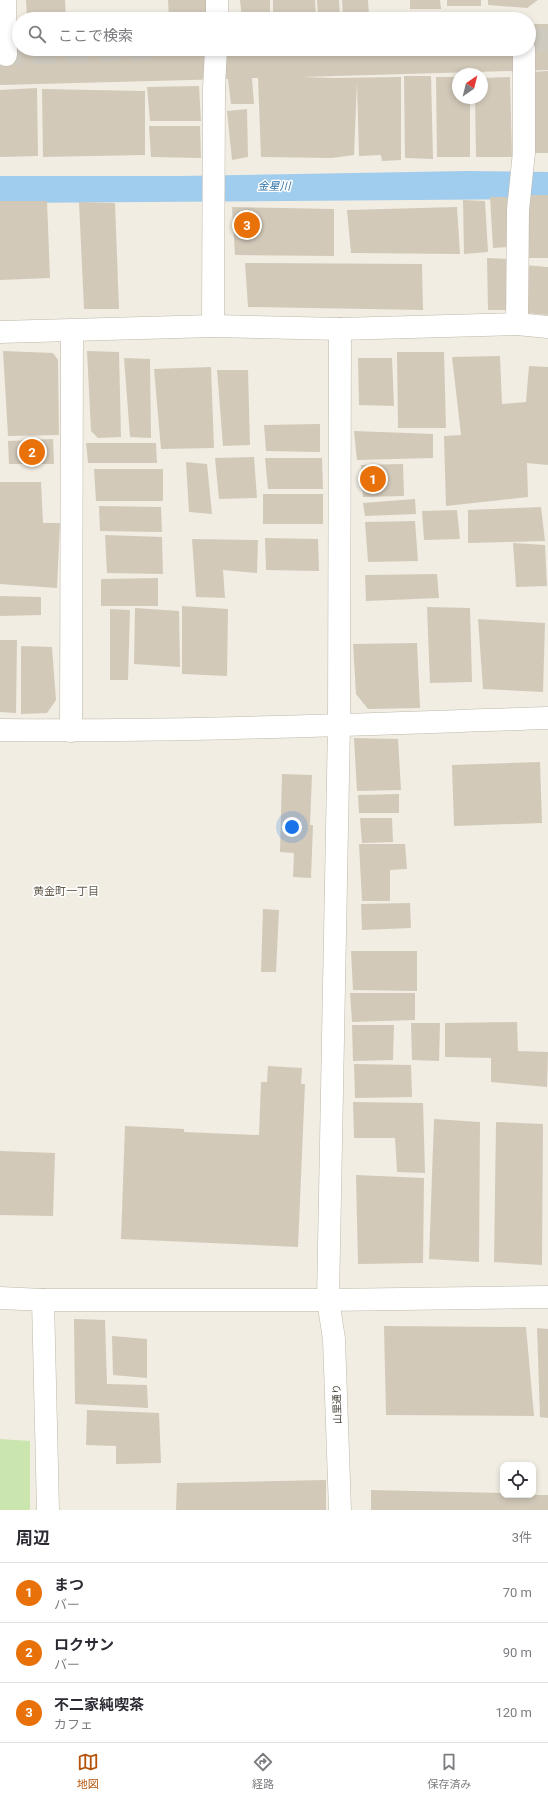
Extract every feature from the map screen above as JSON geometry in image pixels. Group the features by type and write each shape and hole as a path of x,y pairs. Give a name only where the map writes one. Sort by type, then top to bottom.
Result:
{"street":[{"path":"5,0 6,55"},
{"path":"216,12 217,0"},
{"path":"213,326 215,155 214,88 216,56"},
{"path":"517,324 518,210 524,152 524,56"},
{"path":"0,332 213,326 340,329 517,324 548,327"},
{"name":"山里通り","path":"340,329 339,725 328,1300 334,1339 340,1510"},
{"path":"71,731 72,331"},
{"path":"0,730 71,731 339,725 548,718"},
{"path":"0,1298 43,1300 328,1300 548,1297"},
{"path":"43,1300 48,1510"}],"green space":[{"path":"0,1439 30,1441 30,1510 0,1510"}],"water":[{"name":"金星川","path":"468,171 548,172 548,199 0,203 0,176 180,176"}],"building":[{"path":"26,0 65,0 66,12 27,12"},
{"path":"168,0 206,0 207,12 169,12"},
{"path":"240,0 270,0 270,12 241,12"},
{"path":"273,0 315,0 316,12 273,12"},
{"path":"317,0 339,0 340,12 318,12"},
{"path":"342,0 368,0 369,12 343,12"},
{"path":"410,0 440,0 441,9 410,9"},
{"path":"447,0 481,0 481,6 447,6"},
{"path":"488,0 538,0 527,8 488,5"},
{"path":"536,24 548,24 548,70 488,72 488,68 452,68 452,73 301,77 401,77 401,160 382,161 381,155 359,156 357,82 354,155 332,158 261,157 258,78 252,78 254,104 231,104 228,79 0,85 0,38 12,37 12,56 536,56"},
{"path":"548,71 548,153 533,153 531,72"},
{"path":"404,76 431,76 433,159 405,158"},
{"path":"436,77 452,77 452,104 470,104 470,157 437,157"},
{"path":"510,77 512,157 476,157 475,104 488,104 488,78"},
{"path":"199,86 201,121 150,121 147,87"},
{"path":"37,88 38,156 0,157 0,90"},
{"path":"42,89 145,91 145,155 43,157"},
{"path":"247,109 248,157 232,160 227,111"},
{"path":"149,126 200,126 201,158 151,157"},
{"path":"525,195 548,195 548,258 525,258"},
{"path":"490,197 507,197 508,247 493,248"},
{"path":"463,200 485,201 488,252 464,254"},
{"path":"0,201 47,201 50,278 0,280"},
{"path":"79,202 115,203 119,309 84,309"},
{"path":"232,207 334,209 334,256 235,255"},
{"path":"457,207 460,254 351,253 347,210"},
{"path":"487,258 509,259 508,310 488,310"},
{"path":"245,263 422,264 423,310 248,307"},
{"path":"524,265 548,267 548,315 526,313"},
{"path":"3,351 53,353 58,360 59,435 8,436"},
{"path":"87,351 119,352 121,437 98,438 91,431"},
{"path":"397,352 444,352 446,428 398,428"},
{"path":"500,356 502,404 526,402 529,366 548,367 548,465 527,463 528,497 446,506 444,436 461,435 452,357"},
{"path":"124,358 150,359 151,438 130,437"},
{"path":"358,358 392,358 394,406 359,405"},
{"path":"211,367 214,448 161,449 154,369"},
{"path":"217,370 248,370 250,445 223,446"},
{"path":"320,424 320,452 266,451 264,425"},
{"path":"354,431 433,434 433,458 357,460"},
{"path":"53,439 54,464 9,464 8,441"},
{"path":"86,443 156,443 157,463 88,463"},
{"path":"254,457 257,498 219,499 215,458"},
{"path":"265,458 322,458 323,489 268,489"},
{"path":"186,462 207,464 212,514 189,512"},
{"path":"403,464 404,496 363,497 361,465"},
{"path":"94,469 163,469 163,501 96,501"},
{"path":"0,482 41,482 43,523 60,523 57,588 0,584"},
{"path":"263,494 323,494 323,524 263,524"},
{"path":"415,499 416,514 365,516 363,503"},
{"path":"99,506 161,507 162,532 100,531"},
{"path":"541,507 545,541 468,543 468,510"},
{"path":"457,510 460,539 424,540 422,511"},
{"path":"415,521 418,561 368,562 365,522"},
{"path":"105,535 162,537 163,574 107,573"},
{"path":"265,538 318,539 319,571 266,570"},
{"path":"192,539 258,540 257,573 223,570 225,598 196,597"},
{"path":"513,543 545,545 547,586 516,587"},
{"path":"437,574 439,598 366,601 365,575"},
{"path":"158,578 158,606 101,606 101,579"},
{"path":"0,596 41,597 41,615 0,616"},
{"path":"182,606 228,609 227,676 182,674"},
{"path":"427,607 470,608 472,682 430,683"},
{"path":"135,608 179,611 180,667 134,664"},
{"path":"110,609 130,610 128,680 110,680"},
{"path":"478,619 545,623 543,692 483,689"},
{"path":"0,640 17,640 16,713 0,712"},
{"path":"417,643 420,708 368,709 356,694 353,644"},
{"path":"21,646 52,647 56,700 47,713 21,714"},
{"path":"354,738 398,739 401,790 357,791"},
{"path":"540,762 542,823 454,826 452,765"},
{"path":"282,774 312,775 310,825 313,825 311,878 293,877 294,853 280,852"},
{"path":"399,794 399,813 359,813 358,795"},
{"path":"360,818 392,818 393,842 362,843"},
{"path":"359,844 405,844 407,869 390,870 390,901 362,901"},
{"path":"410,903 411,928 362,930 361,904"},
{"path":"263,909 279,910 276,972 261,972"},
{"path":"351,951 417,951 417,991 353,990"},
{"path":"350,993 415,993 415,1020 352,1022"},
{"path":"517,1022 518,1051 548,1052 547,1087 491,1082 491,1058 445,1057 445,1023"},
{"path":"411,1023 440,1023 439,1061 412,1060"},
{"path":"352,1025 394,1025 393,1060 353,1061"},
{"path":"354,1064 411,1065 412,1097 355,1098"},
{"path":"268,1066 302,1068 301,1084 305,1084 298,1247 121,1239 125,1126 184,1129 184,1132 259,1135 261,1082 267,1082"},
{"path":"353,1102 423,1103 425,1173 397,1172 395,1138 354,1138"},
{"path":"434,1119 480,1122 479,1262 429,1259"},
{"path":"496,1122 543,1124 542,1265 494,1262"},
{"path":"0,1151 55,1153 53,1216 0,1215"},
{"path":"356,1175 424,1178 423,1263 358,1264"},
{"path":"74,1319 105,1320 107,1384 147,1385 148,1408 75,1404"},
{"path":"384,1326 526,1327 534,1416 386,1415"},
{"path":"537,1328 548,1329 548,1418 540,1417"},
{"path":"112,1336 147,1339 147,1378 113,1375"},
{"path":"87,1410 159,1413 161,1463 116,1464 116,1446 86,1445"},
{"path":"326,1480 326,1510 176,1510 177,1483"},
{"path":"371,1490 500,1493 500,1498 536,1498 536,1495 548,1495 548,1510 371,1510"}],"tunnel":[{"path":"536,40 548,40"},
{"path":"0,55 12,55"}],"place":[{"name":"不二家純喫茶","path":"247,225"},
{"name":"ロクサン","path":"32,452"},
{"name":"まつ","path":"373,479"}],"district":[{"name":"黄金町一丁目","path":"66,891"}]}
